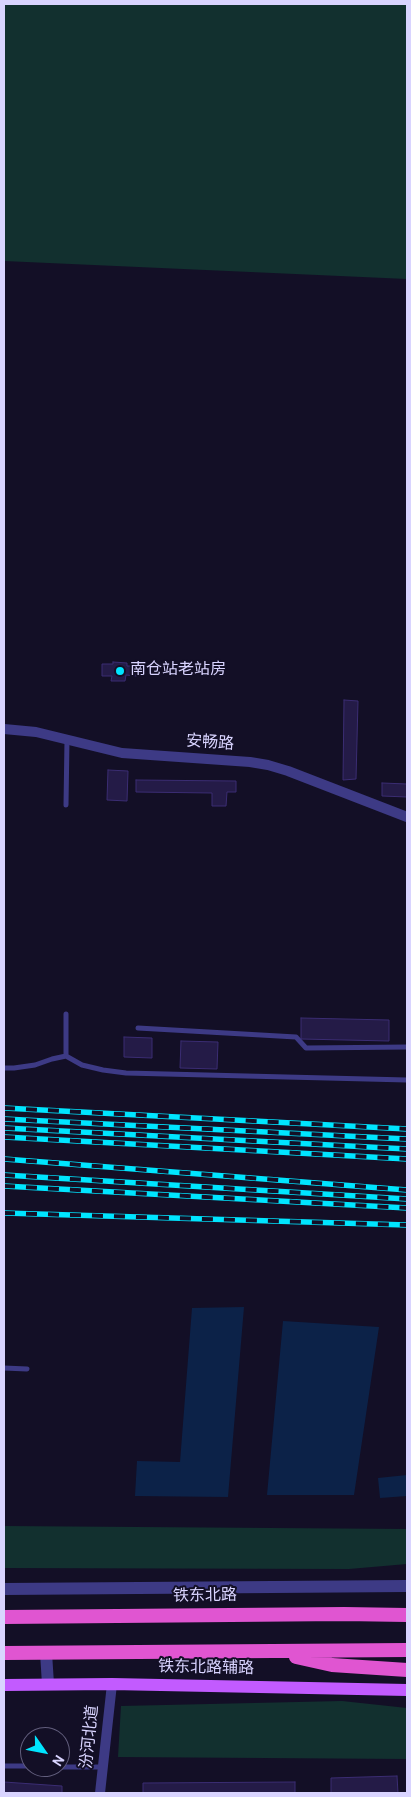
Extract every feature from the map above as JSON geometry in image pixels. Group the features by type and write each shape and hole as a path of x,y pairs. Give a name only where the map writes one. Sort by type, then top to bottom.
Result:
{"highway":[{"path":"344,1614 407,1606"},
{"name":"铁东北路","path":"4,1617 407,1615"},
{"path":"4,1653 407,1650"},
{"path":"268,1652 332,1664 407,1670"}],"main road":[{"name":"铁东北路辅路","path":"4,1685 112,1684 407,1690"}],"street":[{"name":"安畅路","path":"4,729 36,732 122,753 250,762 268,765 407,817"},
{"path":"4,1589 407,1586"},
{"path":"46,1653 48,1684"},
{"name":"汾河北道","path":"100,1793 112,1684"}],"lane":[{"path":"66,739 66,805"},
{"path":"66,1014 66,1056"},
{"path":"138,1028 296,1037 306,1048 407,1047"},
{"path":"4,1068 35,1065 66,1056 82,1065 126,1073 407,1080"},
{"path":"4,1368 27,1369"},
{"path":"4,1766 20,1766"},
{"path":"70,1767 103,1767"}],"green space":[{"path":"4,4 407,4 407,279 4,261"},
{"path":"4,1526 407,1529 407,1564 349,1569 4,1568"},
{"path":"342,1701 407,1708 407,1759 118,1757 121,1706"}],"water":[{"path":"244,1307 228,1497 135,1496 137,1461 180,1462 192,1308"},
{"path":"283,1321 379,1327 354,1495 267,1495"},
{"path":"407,1475 407,1496 380,1498 378,1478"}],"building":[{"name":"南仓站老站房","path":"113,662 127,663 127,666 138,666 137,676 126,675 125,681 111,681 112,676 102,676 102,664 113,664"},
{"path":"344,700 358,701 356,779 343,780"},
{"path":"108,770 128,771 127,801 107,800"},
{"path":"136,780 236,781 236,792 227,792 226,806 212,806 212,793 136,792"},
{"path":"382,783 407,784 407,797 382,796"},
{"path":"301,1018 389,1020 389,1041 301,1039"},
{"path":"124,1037 152,1038 152,1058 124,1057"},
{"path":"181,1041 218,1042 217,1069 180,1068"},
{"path":"397,1776 398,1793 331,1793 331,1778"},
{"path":"4,1782 62,1786 62,1793 4,1793"},
{"path":"295,1782 295,1793 143,1793 143,1783"}],"railway":[{"path":"4,1108 407,1129"},
{"path":"4,1119 407,1139"},
{"path":"4,1128 407,1149"},
{"path":"4,1137 407,1159"},
{"path":"4,1159 407,1190"},
{"path":"4,1175 407,1199"},
{"path":"4,1186 407,1208"},
{"path":"4,1213 407,1225"}],"place":[{"name":"南仓站老站房","path":"120,671"}]}
